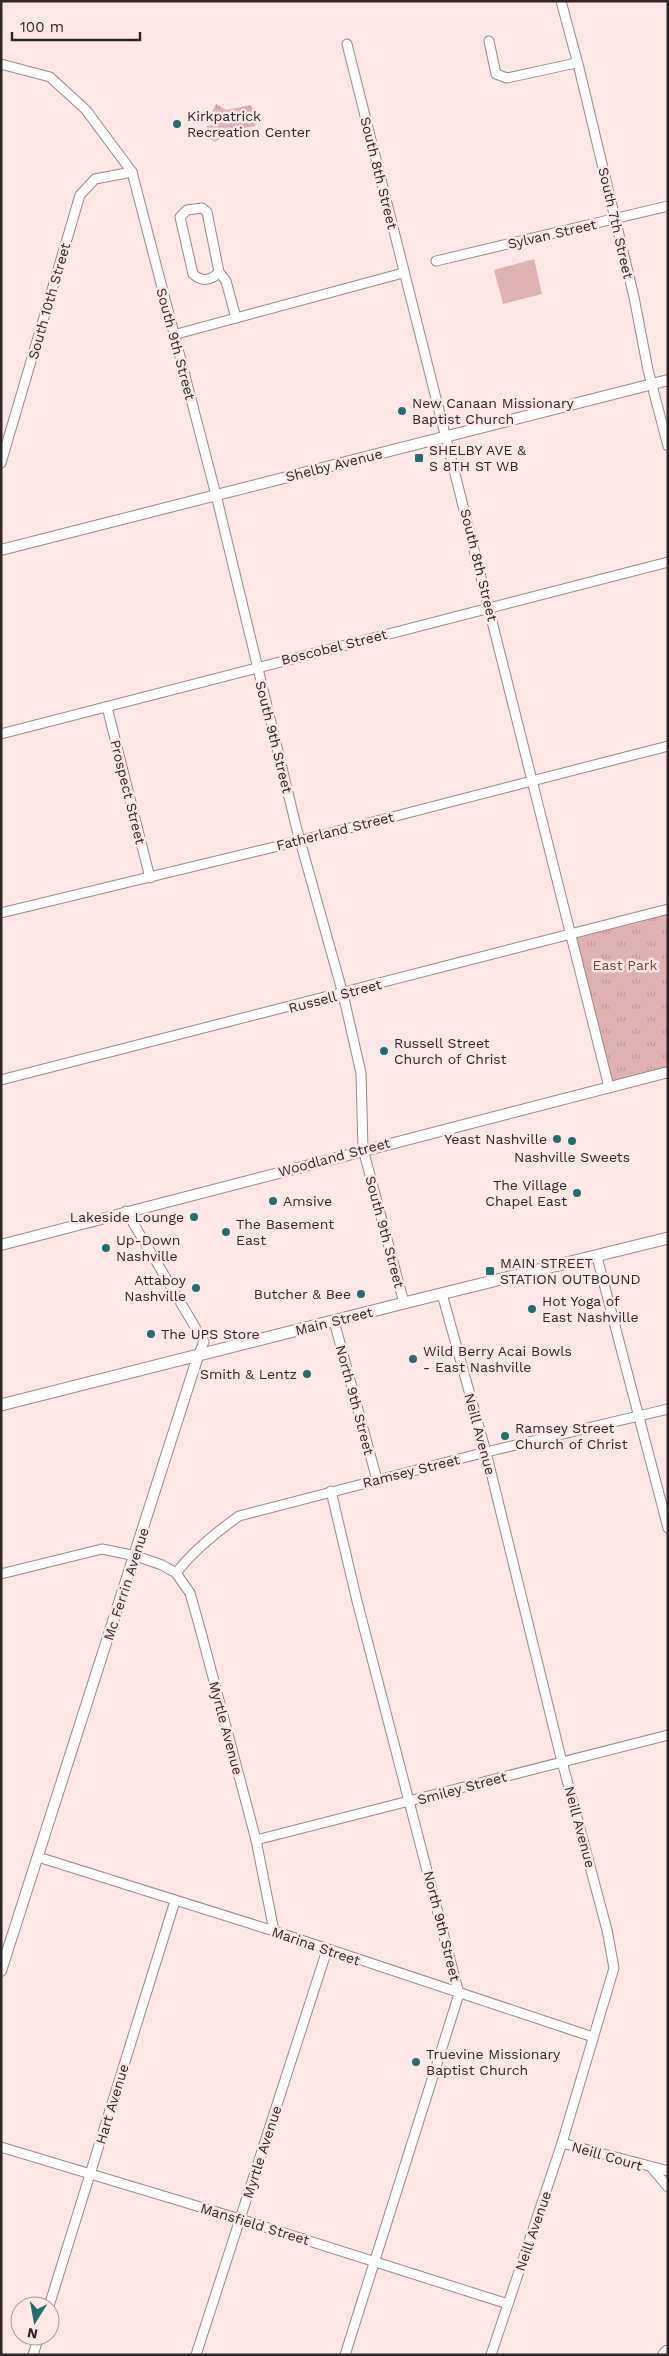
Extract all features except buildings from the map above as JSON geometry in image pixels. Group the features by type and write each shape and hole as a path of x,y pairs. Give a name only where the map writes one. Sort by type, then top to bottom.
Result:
{"main road":[{"name":"Main Street","path":"1,1405 668,1238"}],"street":[{"name":"South 7th Street","path":"561,1 616,220 652,384 668,446"},
{"path":"489,41 496,74 500,77 507,78 576,63"},
{"name":"South 8th Street","path":"347,44 403,273 447,436 572,933 608,1087"},
{"path":"1,64 50,77 86,110 132,172"},
{"name":"South 9th Street","path":"132,172 216,494 297,830 343,994 361,1073 363,1149 404,1303"},
{"name":"South 10th Street","path":"1,463 80,195 95,179 132,172"},
{"name":"Sylvan Street","path":"436,261 616,220 668,206"},
{"path":"219,272 208,280 199,279 193,274 180,217 187,210 202,208 207,212 219,272 226,281 236,318"},
{"path":"173,334 403,273"},
{"name":"Shelby Avenue","path":"1,550 668,380"},
{"name":"Boscobel Street","path":"1,734 668,562"},
{"name":"Prospect Street","path":"107,707 150,878"},
{"name":"Fatherland Street","path":"1,913 150,878 668,746"},
{"name":"Russell Street","path":"1,1080 343,994 668,909"},
{"name":"Woodland Street","path":"1,1244 67,1229 126,1211 363,1149 668,1072"},
{"name":"Mc Ferrin Avenue","path":"1,1971 204,1342 126,1211"},
{"path":"597,1257 668,1528"},
{"name":"Neill Avenue","path":"442,1294 486,1452 607,1930 614,1968 562,2143 492,2355"},
{"name":"North 9th Street","path":"334,1321 377,1480"},
{"name":"Ramsey Street","path":"176,1574 204,1543 239,1516 486,1452 668,1409"},
{"name":"North 9th Street","path":"331,1491 357,1601 459,1994 345,2355"},
{"name":"Myrtle Avenue","path":"1,1574 102,1549 136,1556 162,1565 176,1574 190,1592 256,1840 274,1931"},
{"name":"Smiley Street","path":"256,1840 668,1735"},
{"name":"Marina Street","path":"38,1857 274,1931 593,2037"},
{"name":"Hart Avenue","path":"52,2296 175,1901"},
{"name":"Myrtle Avenue","path":"196,2355 327,1950"},
{"name":"Neill Court","path":"562,2143 668,2171"},
{"name":"Mansfield Street","path":"1,2147 240,2219 508,2304"},
{"name":"Neill Court","path":"652,2168 668,2187"}],"green space":[{"path":"216,104 226,110 251,105 258,121 255,126 229,133 215,142 210,139 206,126 214,125 211,114"},
{"path":"534,259 542,294 503,304 494,270"},
{"name":"East Park","path":"668,909 668,1072 609,1087 572,933"}],"place":[{"name":"Kirkpatrick Recreation Center","path":"177,124"},
{"name":"New Canaan Missionary Baptist Church","path":"402,411"},
{"name":"SHELBY AVE & S 8TH ST WB","path":"419,458"},
{"name":"Russell Street Church of Christ","path":"384,1051"},
{"name":"Yeast Nashville","path":"557,1139"},
{"name":"Nashville Sweets","path":"572,1141"},
{"name":"The Village Chapel East","path":"577,1193"},
{"name":"Amsive","path":"273,1201"},
{"name":"Lakeside Lounge","path":"194,1217"},
{"name":"The Basement East","path":"226,1232"},
{"name":"Up-Down Nashville","path":"106,1248"},
{"name":"MAIN STREET STATION OUTBOUND","path":"490,1271"},
{"name":"Attaboy Nashville","path":"196,1288"},
{"name":"Butcher & Bee","path":"361,1294"},
{"name":"Hot Yoga of East Nashville","path":"532,1309"},
{"name":"The UPS Store","path":"151,1334"},
{"name":"Wild Berry Acai Bowls - East Nashville","path":"413,1359"},
{"name":"Smith & Lentz","path":"307,1374"},
{"name":"Ramsey Street Church of Christ","path":"505,1436"},
{"name":"Truevine Missionary Baptist Church","path":"416,2062"}]}
